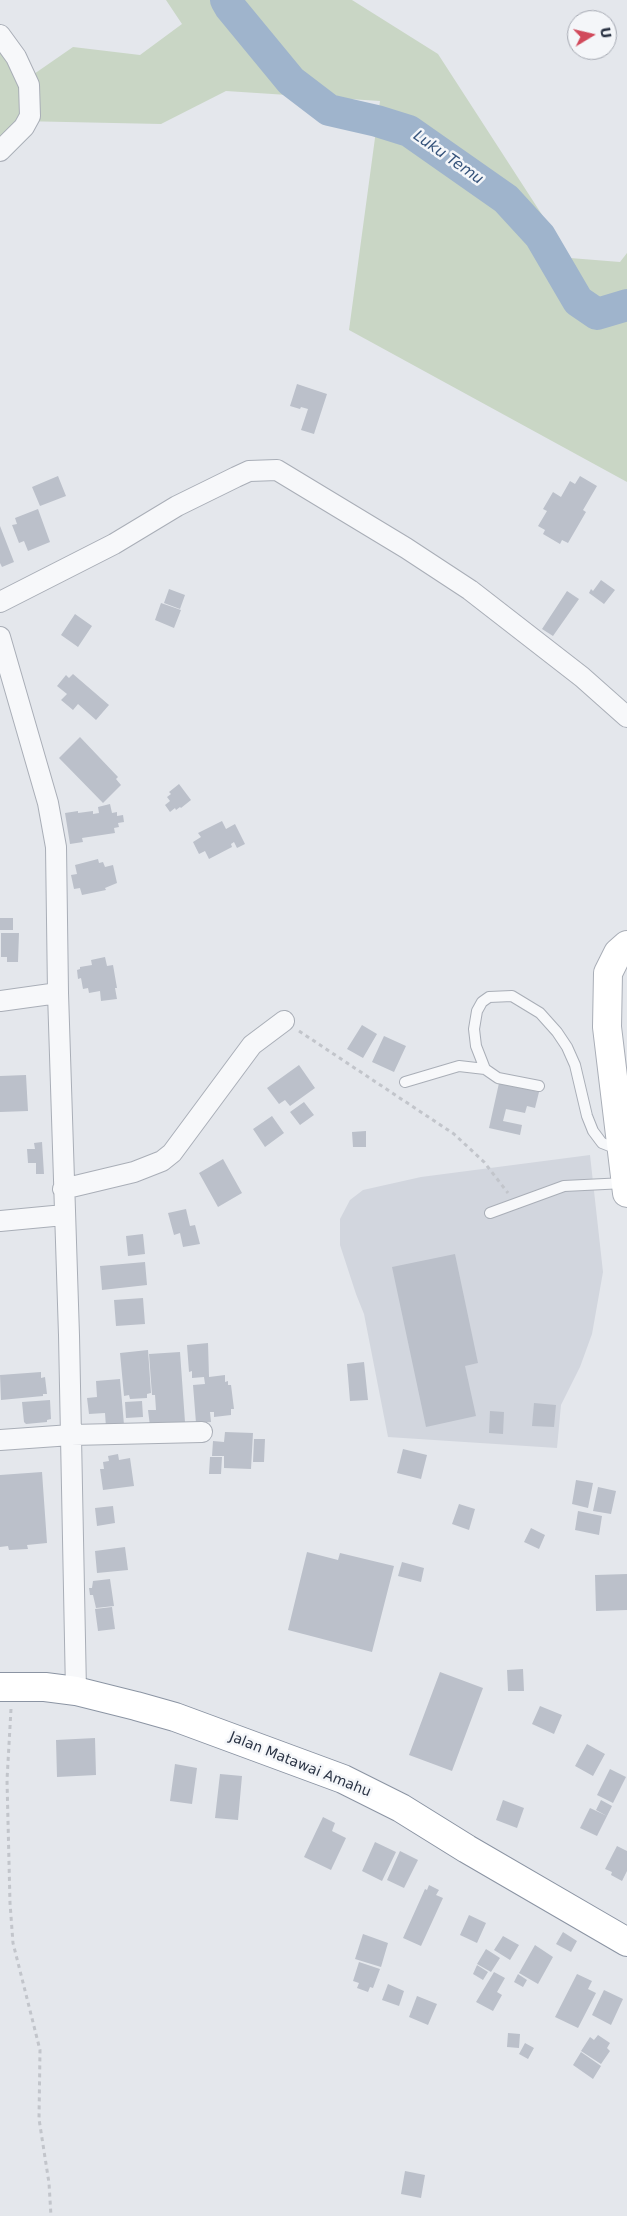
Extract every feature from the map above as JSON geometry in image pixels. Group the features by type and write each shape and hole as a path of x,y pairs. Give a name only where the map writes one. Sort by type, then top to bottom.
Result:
{"main road":[{"path":"626,1188 607,1027 608,973 618,953 627,945"},
{"name":"Jalan Matawai Amahu","path":"6,1686 76,1690 175,1717 343,1779 401,1808 466,1849 627,1942"}],"street":[{"path":"0,35 16,57 29,86 30,116 24,126 0,151"},
{"path":"0,602 114,544 177,506 236,477 249,471 277,470 406,548 470,590 582,677 627,717"},
{"path":"0,637 6,686 48,802 56,847 76,1690"},
{"path":"0,1001 58,993"},
{"path":"63,1189 134,1172 162,1161 172,1153 252,1045 284,1021"},
{"path":"0,1221 64,1216"},
{"path":"0,1440 71,1435 202,1432"}],"lane":[{"path":"539,1086 498,1078 485,1069 477,1054 474,1028 477,1011 482,1002 489,996 512,996 540,1013 567,1047 577,1072 587,1116 594,1131 602,1143 623,1151"},
{"path":"405,1082 459,1066 477,1054"},
{"path":"459,1066 485,1069"},
{"path":"490,1213 564,1186 626,1188"}],"path":[{"path":"284,1021 454,1134 484,1162 508,1193"},
{"path":"6,1686 10,1903 13,1943 40,2050 39,2119 52,2216"}],"shaded area":[{"path":"590,1155 603,1272 592,1334 580,1367 561,1405 557,1448 388,1437 364,1314 340,1245 340,1219 350,1200 363,1190 421,1177"}],"green space":[{"path":"166,0 352,0 438,54 570,258 620,262 627,253 627,482 349,330 380,101 226,91 161,124 19,121 0,141 0,42 21,83 73,47 140,55 182,24"}],"building":[{"path":"297,384 327,394 314,434 301,430 308,409 290,406"},
{"path":"58,476 66,496 40,506 32,487"},
{"path":"580,476 597,486 583,510 586,512 568,543 562,540 560,544 543,534 545,530 538,526 547,511 543,509 553,492 561,497 570,481 575,484"},
{"path":"38,509 50,542 28,551 24,541 19,543 12,525 17,524 15,518"},
{"path":"0,526 14,562 2,567 0,563"},
{"path":"601,580 615,590 604,604 589,593 591,589 593,591"},
{"path":"169,589 185,595 180,609 164,603"},
{"path":"567,591 579,599 553,636 542,629"},
{"path":"161,603 181,610 174,628 155,620"},
{"path":"75,614 92,626 78,647 61,635"},
{"path":"73,674 109,705 96,720 78,704 73,710 61,700 67,694 57,686 66,675 69,678"},
{"path":"80,737 118,777 116,779 121,785 103,803 59,758"},
{"path":"179,784 191,800 181,808 176,810 175,808 170,812 165,805 170,801 167,797 171,794 169,792"},
{"path":"110,804 112,813 117,812 117,816 123,815 124,822 118,823 119,827 114,828 115,833 82,838 83,842 70,844 65,813 93,811 93,814 99,813 98,807"},
{"path":"222,821 226,829 235,824 245,844 237,848 234,842 231,844 232,847 209,859 205,851 199,854 193,842 201,837 198,833"},
{"path":"98,859 99,863 103,862 105,867 113,865 117,883 105,888 106,890 82,895 80,888 74,889 71,875 77,874 75,865"},
{"path":"0,918 13,918 13,930 0,930"},
{"path":"1,933 19,933 18,962 7,962 7,957 1,957"},
{"path":"105,957 107,966 113,965 117,999 101,1001 100,991 89,993 88,988 83,989 81,978 78,979 77,970 80,967 92,965 91,960"},
{"path":"362,1025 377,1034 363,1058 347,1049"},
{"path":"384,1036 406,1046 394,1072 372,1062"},
{"path":"299,1065 315,1088 290,1106 285,1100 279,1104 267,1088"},
{"path":"26,1075 28,1111 0,1112 0,1076"},
{"path":"499,1083 539,1092 535,1108 527,1106 525,1113 506,1109 503,1121 522,1125 520,1135 489,1128"},
{"path":"304,1102 314,1115 300,1125 290,1112"},
{"path":"272,1116 284,1133 265,1147 253,1129"},
{"path":"366,1131 366,1147 353,1147 352,1132"},
{"path":"42,1142 44,1174 36,1174 36,1163 28,1163 27,1149 35,1149 34,1143"},
{"path":"223,1159 242,1193 218,1207 199,1173"},
{"path":"186,1209 190,1226 195,1225 200,1244 183,1247 180,1233 174,1235 168,1213"},
{"path":"143,1234 145,1254 128,1256 126,1236"},
{"path":"455,1254 478,1363 465,1366 476,1416 426,1427 392,1267"},
{"path":"145,1262 147,1285 102,1290 100,1266"},
{"path":"143,1298 145,1324 116,1326 114,1300"},
{"path":"208,1343 209,1377 225,1375 225,1382 228,1381 228,1385 231,1385 234,1409 231,1409 231,1415 214,1417 214,1412 210,1412 211,1422 196,1423 193,1385 205,1384 204,1377 192,1378 192,1371 189,1372 187,1345"},
{"path":"148,1350 151,1393 147,1394 147,1398 130,1399 129,1395 124,1396 120,1353"},
{"path":"180,1352 185,1422 150,1426 148,1410 156,1410 155,1395 152,1395 149,1354"},
{"path":"364,1362 368,1400 350,1401 347,1364"},
{"path":"41,1372 41,1378 45,1377 47,1394 1,1400 0,1375"},
{"path":"120,1379 124,1425 106,1427 105,1413 89,1414 87,1398 97,1397 96,1381"},
{"path":"50,1400 51,1419 47,1420 47,1422 26,1424 24,1422 22,1402"},
{"path":"142,1401 143,1417 126,1418 125,1402"},
{"path":"534,1403 556,1405 554,1427 532,1426"},
{"path":"490,1411 504,1412 503,1434 489,1433"},
{"path":"225,1432 253,1433 251,1469 224,1468 224,1456 212,1456 213,1441 224,1442"},
{"path":"254,1439 265,1439 264,1462 253,1462"},
{"path":"403,1449 427,1455 421,1479 397,1473"},
{"path":"118,1454 119,1460 130,1458 134,1486 103,1490 100,1469 104,1469 103,1462 109,1461 108,1456"},
{"path":"210,1457 222,1457 221,1474 209,1474"},
{"path":"42,1472 47,1543 27,1545 28,1549 9,1550 8,1546 0,1547 0,1475"},
{"path":"576,1480 593,1483 588,1508 572,1504"},
{"path":"598,1487 616,1491 611,1514 593,1511"},
{"path":"459,1504 475,1509 469,1530 452,1524"},
{"path":"113,1506 115,1523 97,1526 95,1508"},
{"path":"578,1511 602,1516 599,1535 575,1530"},
{"path":"531,1528 545,1535 539,1549 524,1542"},
{"path":"125,1547 128,1570 97,1573 95,1551"},
{"path":"307,1552 338,1560 340,1553 394,1566 372,1652 288,1630"},
{"path":"402,1562 424,1568 421,1582 398,1576"},
{"path":"627,1574 627,1610 596,1611 595,1575"},
{"path":"110,1579 114,1606 96,1608 89,1588 92,1588 93,1581"},
{"path":"112,1607 115,1629 98,1631 95,1609"},
{"path":"523,1669 524,1691 508,1691 507,1670"},
{"path":"440,1672 483,1688 452,1771 409,1755"},
{"path":"540,1706 562,1715 554,1734 532,1724"},
{"path":"95,1738 96,1775 57,1777 56,1740"},
{"path":"587,1744 605,1754 593,1776 575,1766"},
{"path":"175,1764 197,1768 192,1804 170,1801"},
{"path":"610,1769 626,1777 613,1803 597,1795"},
{"path":"220,1774 242,1776 238,1820 215,1818"},
{"path":"503,1800 524,1808 517,1828 496,1820"},
{"path":"601,1800 612,1806 607,1816 596,1810"},
{"path":"590,1808 607,1816 597,1836 580,1828"},
{"path":"323,1817 335,1823 332,1831 346,1838 331,1870 304,1857"},
{"path":"375,1842 396,1852 382,1881 362,1871"},
{"path":"617,1846 627,1851 627,1871 622,1881 611,1875 612,1872 605,1869"},
{"path":"400,1851 418,1860 404,1888 387,1880"},
{"path":"429,1885 439,1890 436,1895 443,1898 421,1946 403,1938 425,1889 427,1890"},
{"path":"469,1915 486,1923 477,1943 460,1935"},
{"path":"563,1932 577,1941 571,1952 556,1944"},
{"path":"363,1934 388,1943 381,1967 355,1959"},
{"path":"503,1936 519,1945 510,1960 494,1950"},
{"path":"535,1945 553,1957 538,1984 519,1973"},
{"path":"486,1949 500,1958 491,1972 477,1964"},
{"path":"359,1962 380,1969 373,1988 370,1987 368,1992 357,1988 359,1983 353,1981"},
{"path":"477,1965 488,1972 483,1980 473,1974"},
{"path":"494,1972 505,1978 497,1992 502,1995 493,2011 476,2002"},
{"path":"518,1974 527,1980 523,1987 514,1982"},
{"path":"577,1974 592,1981 588,1989 596,1993 578,2028 555,2017"},
{"path":"388,1984 404,1991 399,2006 382,2000"},
{"path":"604,1990 623,1999 611,2025 592,2015"},
{"path":"417,1996 437,2004 428,2025 409,2017"},
{"path":"508,2033 520,2034 519,2048 507,2047"},
{"path":"598,2035 610,2043 607,2048 610,2051 601,2064 581,2051 590,2037 594,2040"},
{"path":"525,2043 534,2048 528,2059 519,2054"},
{"path":"581,2052 601,2066 593,2079 573,2065"},
{"path":"405,2171 425,2175 421,2198 401,2194"}],"waterway":[{"name":"Luku Temu","path":"226,0 291,81 329,110 377,121 409,131 506,199 540,236 578,301 597,314 627,305"}]}
